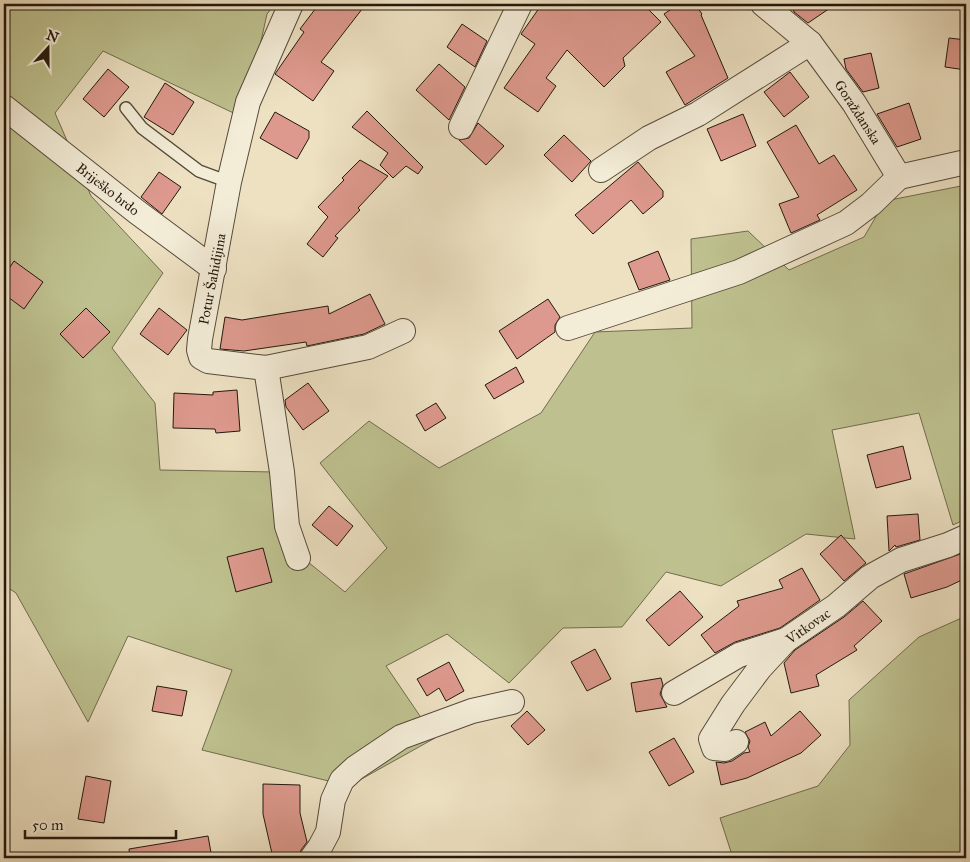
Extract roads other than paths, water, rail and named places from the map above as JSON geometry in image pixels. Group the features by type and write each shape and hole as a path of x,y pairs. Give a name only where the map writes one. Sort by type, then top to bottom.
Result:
{"street":[{"name":"Potur Šahidijina","path":"291,4 248,102 229,182 200,339 199,350 201,357 208,361 266,368 368,347 403,331"},
{"path":"461,127 520,4"},
{"name":"Goraždanska","path":"762,4 810,43 854,103 899,177"},
{"path":"601,170 649,138 698,114 810,43"},
{"name":"Briješko brdo","path":"4,108 137,212 214,269"},
{"path":"568,328 739,272 846,223 871,204 899,177 966,162"},
{"path":"266,368 282,472 286,526 298,558"},
{"name":"Vitkovac","path":"736,742 725,749 714,748 711,739 733,704 760,668 786,640 836,606 870,577 900,560 948,545 966,537"},
{"path":"674,693 739,655 786,640"},
{"path":"312,858 328,832 333,800 342,780 355,768 402,737 472,711 512,702"}],"lane":[{"path":"126,108 142,128 199,171 229,182"}]}
